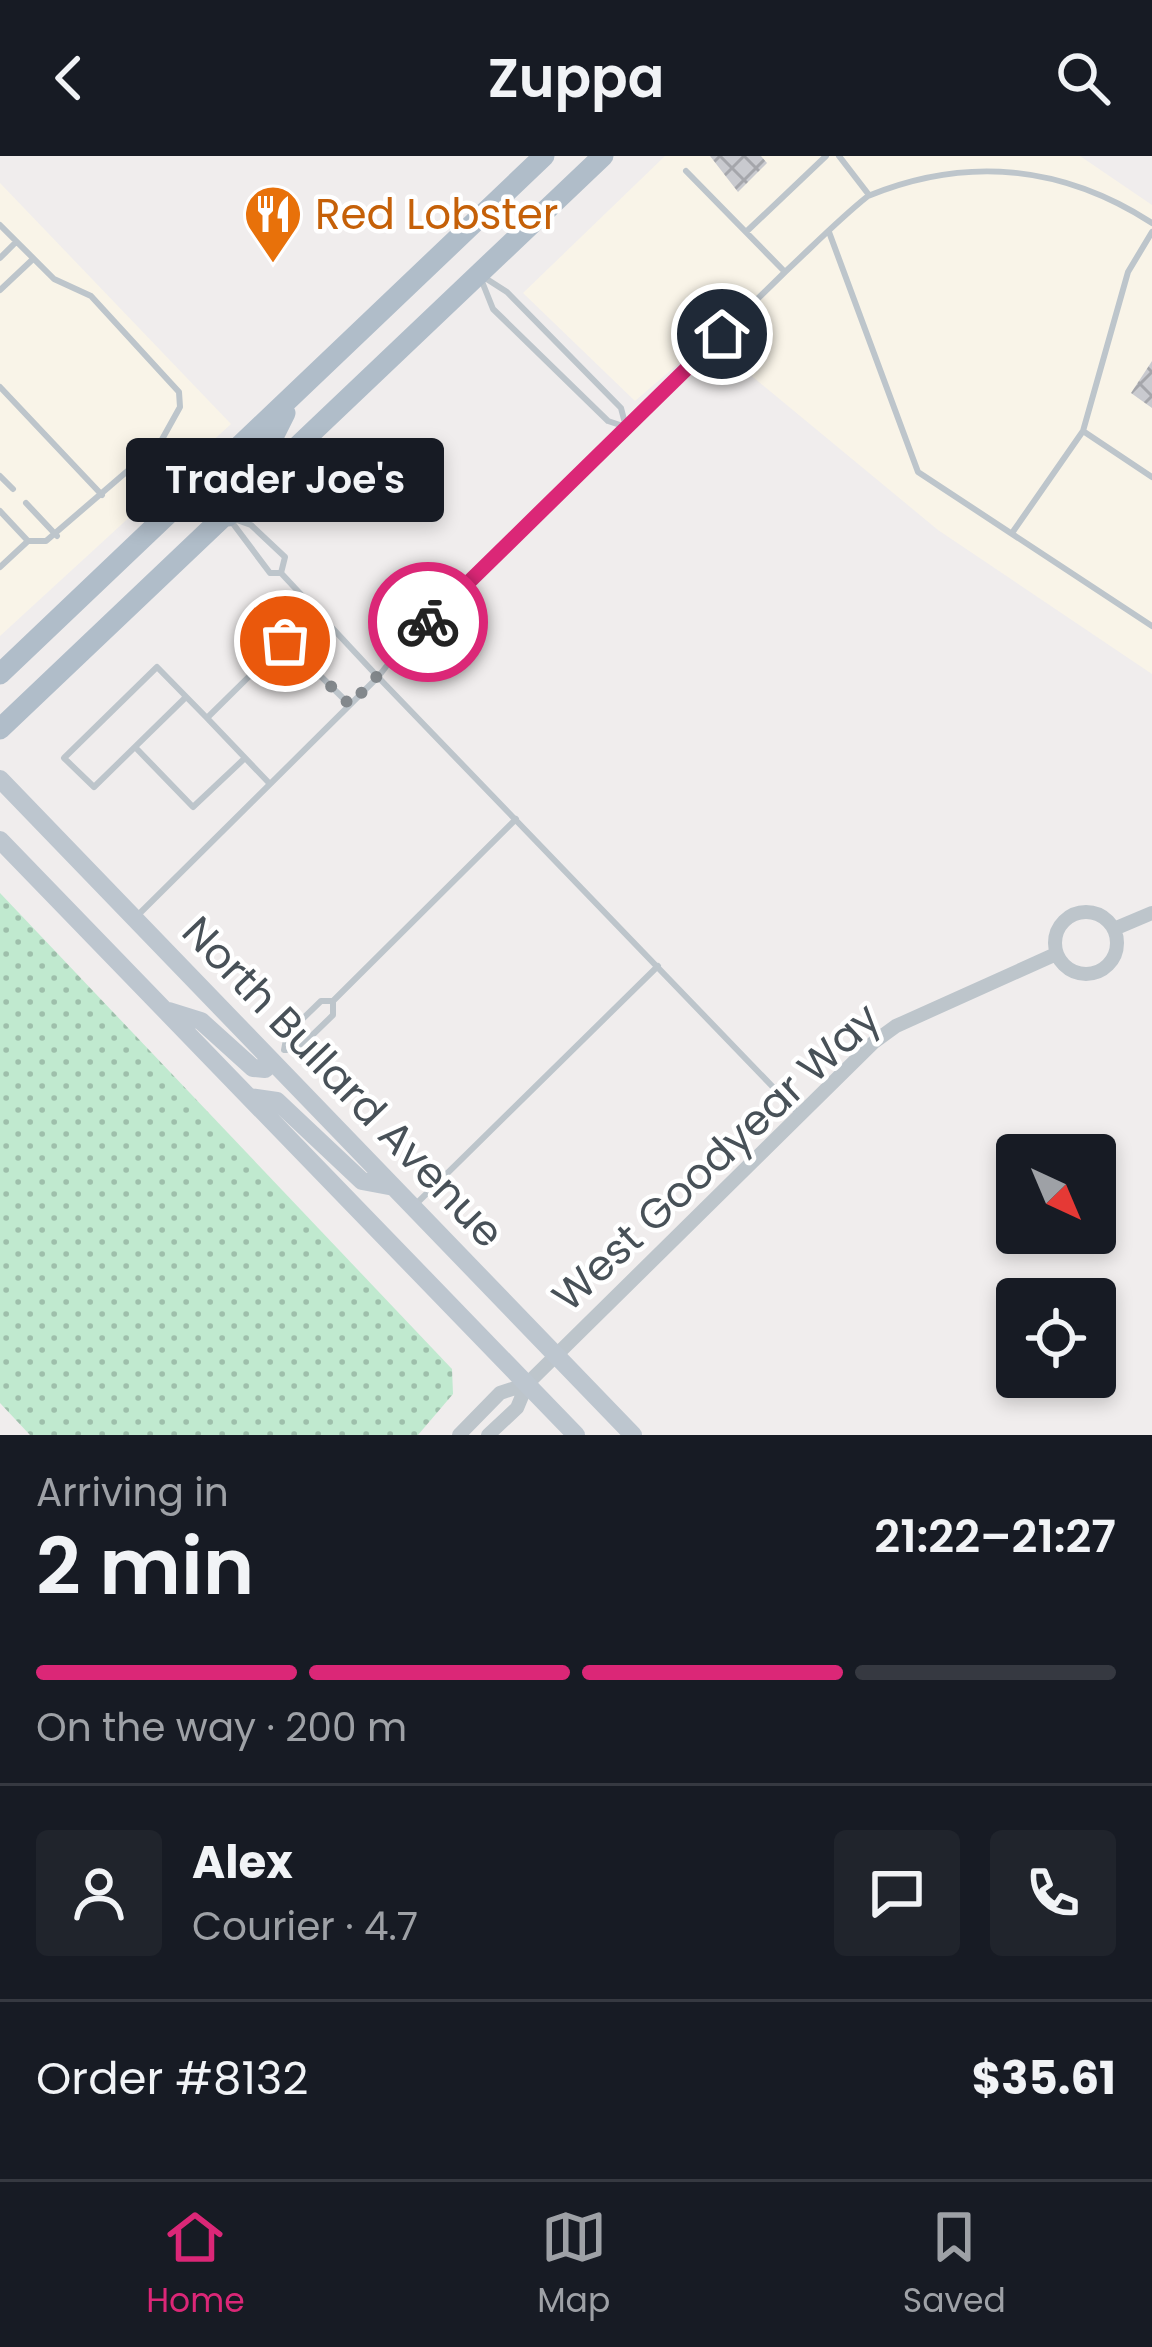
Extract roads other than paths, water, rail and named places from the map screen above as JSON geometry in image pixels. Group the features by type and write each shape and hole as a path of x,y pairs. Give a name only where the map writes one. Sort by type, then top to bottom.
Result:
{"main road":[{"path":"0,674 544,156"},
{"path":"0,729 603,156"},
{"path":"451,244 479,274"},
{"path":"229,516 220,503 223,497 272,439 294,396"},
{"name":"North Bullard Avenue","path":"0,779 134,919 279,1056 394,1187 633,1435"},
{"name":"North Bullard Avenue","path":"0,840 577,1435"},
{"path":"165,1010 201,1021 253,1068 265,1069 279,1056"},
{"path":"249,1097 278,1101 362,1181 394,1187"}],"street":[{"path":"1097,913 1114,929 1115,953 1098,972 1074,972 1056,954 1057,931 1073,914 1097,913"},
{"path":"1114,929 1152,913"},
{"name":"West Goodyear Way","path":"526,1384 896,1026 1056,954"},
{"path":"459,1435 500,1393 526,1384"},
{"path":"488,1435 517,1408 526,1384"}],"lane":[{"path":"746,232 826,156"},
{"path":"839,156 869,195"},
{"path":"134,919 378,677 399,650 785,272 869,195 936,164"},
{"path":"1012,533 1082,431 1128,272 1152,228 1058,170"},
{"path":"686,171 785,272"},
{"path":"0,224 54,279 91,296 179,392 180,407 160,442 57,536 28,541 0,567"},
{"path":"829,232 918,472 1152,626"},
{"path":"0,258 16,242"},
{"path":"0,290 33,259"},
{"path":"479,274 507,292 605,391 621,408 626,427"},
{"path":"479,274 494,309 608,421 626,427"},
{"path":"0,387 102,495"},
{"path":"1082,431 1152,477"},
{"path":"160,442 199,486"},
{"path":"0,476 13,489"},
{"path":"26,503 57,536"},
{"path":"0,511 28,541"},
{"path":"229,516 251,525 285,557 281,573"},
{"path":"229,516 239,538 271,573 281,573 800,1115"},
{"path":"207,718 285,641 350,705"},
{"path":"186,697 94,787 64,758 157,667 207,718 270,784"},
{"path":"135,747 193,807 245,758"},
{"path":"279,1056 286,1034 321,1001 333,1001 516,819"},
{"path":"413,1207 658,966"},
{"path":"279,1056 300,1047 333,1015 333,1001"}],"place":[{"name":"Red Lobster","path":"273,265"},
{"name":"Trader Joe's","path":"285,641"}]}
